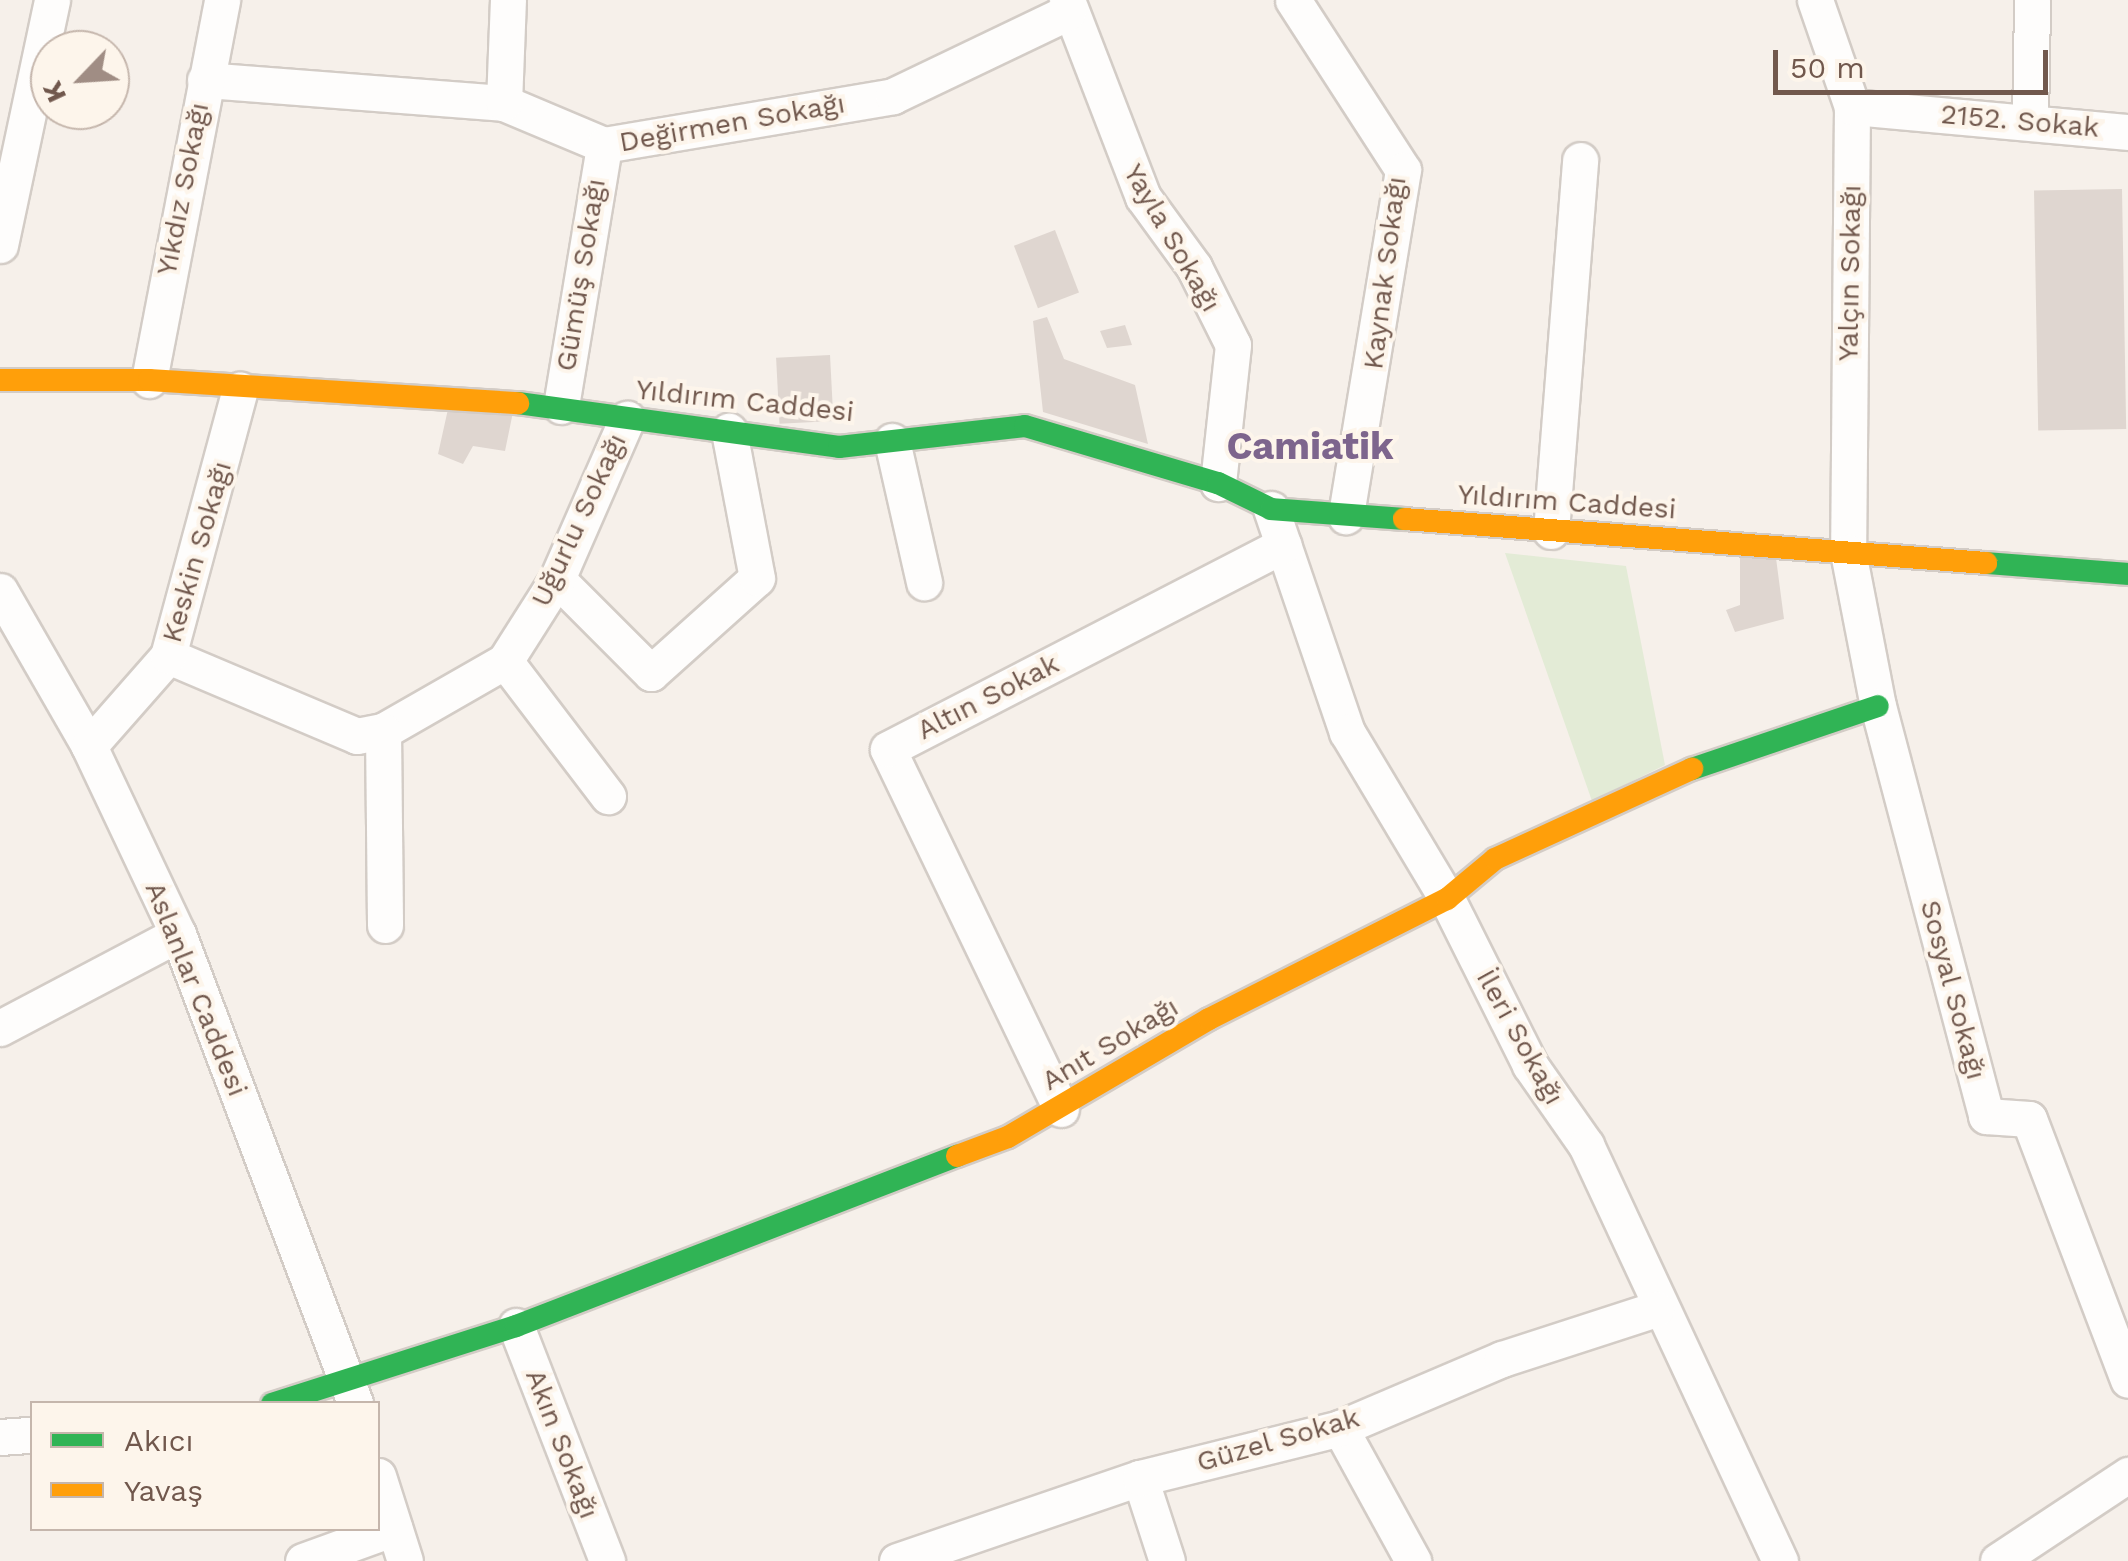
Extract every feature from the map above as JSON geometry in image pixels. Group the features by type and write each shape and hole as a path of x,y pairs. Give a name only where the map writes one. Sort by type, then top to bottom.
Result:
{"street":[{"path":"0,245 52,0"},
{"name":"Yıkdız Sokağı","path":"149,380 222,0"},
{"path":"504,103 508,0"},
{"name":"Yalçın Sokağı","path":"1815,0 1852,107 1848,552"},
{"path":"2030,120 2032,0"},
{"name":"Kaynak Sokağı","path":"1299,1 1404,170 1346,516"},
{"name":"Değirmen Sokağı","path":"205,80 504,103 604,145 893,96 1068,6"},
{"name":"Yayla Sokağı","path":"1068,6 1144,197 1194,267 1232,345 1218,483"},
{"name":"2152. Sokak","path":"1852,107 2030,120 2128,132"},
{"name":"Gümüş Sokağı","path":"561,406 578,268 604,145"},
{"path":"1551,530 1580,160"},
{"name":"Yıldırım Caddesi","path":"0,380 149,380 240,390 561,406 840,446 1025,426 1218,483 1271,509 2128,574"},
{"name":"Keskin Sokağı","path":"89,746 168,656 240,390"},
{"name":"Uğurlu Sokağı","path":"383,731 505,661 558,579 627,418"},
{"path":"558,579 651,672 757,578 729,432"},
{"path":"892,441 924,582"},
{"name":"İleri Sokağı","path":"1271,509 1347,732 1447,899 1530,1065 1586,1145 1656,1310 1780,1561"},
{"name":"Altın Sokak","path":"1062,1109 888,749 1283,545"},
{"name":"Sosyal Sokağı","path":"1848,552 1878,706 1986,1116 2029,1119 2118,1324 2128,1380"},
{"name":"Aslanlar Caddesi","path":"0,591 89,746 178,934 352,1394"},
{"path":"168,656 357,736 383,731 384,925"},
{"path":"505,661 608,796"},
{"name":"Anıt Sokağı","path":"296,1401 352,1394 516,1326 1008,1138 1208,1019 1447,899 1494,859 1648,784 1878,706"},
{"path":"0,1028 178,934"},
{"name":"Güzel Sokak","path":"897,1561 1140,1478 1340,1428 1502,1359 1656,1310"},
{"name":"Akın Sokağı","path":"516,1326 607,1561"},
{"path":"1340,1428 1412,1561"},
{"path":"1998,1561 2128,1475"},
{"path":"1140,1478 1167,1561"},
{"path":"304,1561 400,1544 380,1482"}],"green space":[{"path":"1505,553 1626,566 1665,765 1592,801"}],"building":[{"path":"2122,189 2126,429 2038,430 2034,191"},
{"path":"1055,230 1079,293 1038,308 1014,246"},
{"path":"1047,317 1064,359 1135,385 1148,444 1043,412 1033,321"},
{"path":"1125,325 1132,345 1107,348 1100,331"},
{"path":"830,355 833,421 780,424 776,358"},
{"path":"448,409 513,412 505,451 473,446 463,464 438,454"},
{"path":"1740,558 1776,558 1784,619 1735,632 1726,610 1740,605"}],"traffic: fast":[{"path":"518,403 839,447 1025,426 1218,483 1271,509 1404,519"},
{"path":"1986,563 2128,574"},
{"path":"1692,769 1878,706"},
{"path":"281,1401 516,1326 957,1156"}],"traffic: slow":[{"path":"0,380 149,380 518,403"},
{"path":"1404,519 1986,563"},
{"path":"957,1156 1008,1137 1209,1019 1447,899 1495,859 1692,769"}],"district":[{"name":"Camiatik","path":"1310,447"}]}
